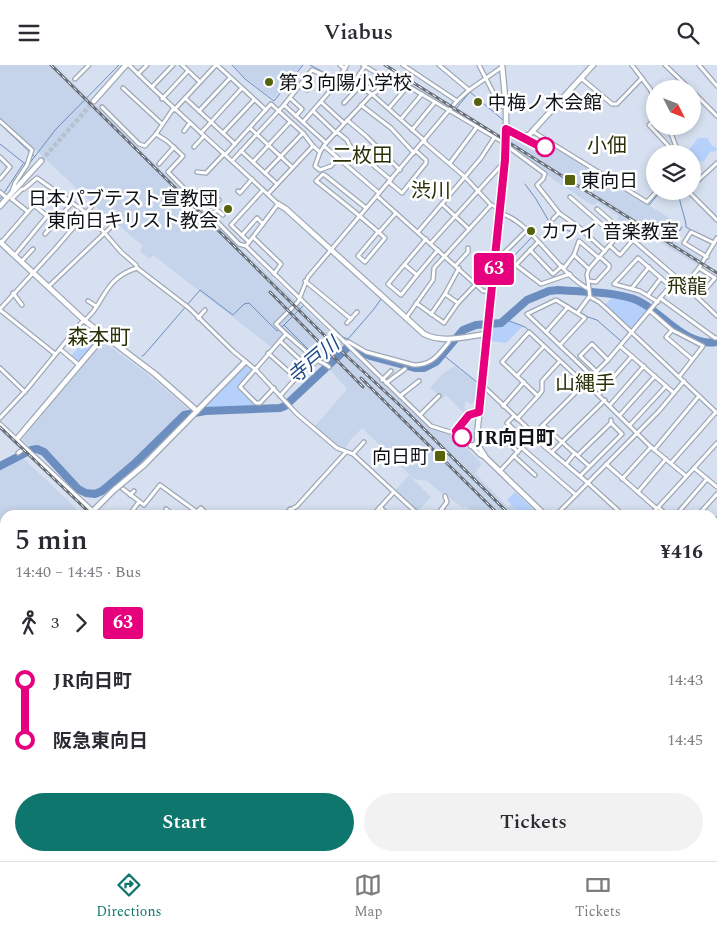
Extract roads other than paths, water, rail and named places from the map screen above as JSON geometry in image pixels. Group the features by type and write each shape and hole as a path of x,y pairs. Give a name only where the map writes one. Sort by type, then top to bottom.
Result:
{"street":[{"path":"75,79 89,65"},
{"path":"94,101 127,65 152,87 162,99 421,332 438,339 487,334"},
{"path":"138,74 147,65"},
{"path":"152,87 173,65"},
{"path":"182,65 200,82"},
{"path":"102,107 139,144 145,146 174,109 217,65 266,111"},
{"path":"334,79 346,67 340,65"},
{"path":"354,83 364,65 378,74 367,91"},
{"path":"403,65 458,101"},
{"path":"440,65 469,90"},
{"path":"479,65 500,106 506,107"},
{"path":"585,65 588,71"},
{"path":"506,129 519,136 527,136 593,65"},
{"path":"632,65 646,84"},
{"path":"665,65 681,80"},
{"path":"699,65 717,86"},
{"path":"327,365 317,361 276,324 298,302 305,281 330,250 450,110 469,90 503,66"},
{"path":"503,66 506,107 505,160 477,430 478,441 486,458 540,510"},
{"path":"232,161 284,105 312,70 334,79 337,83 303,122"},
{"path":"162,99 188,71"},
{"path":"341,74 389,108 465,177 492,205 526,231 716,412 670,463"},
{"path":"199,111 230,78"},
{"path":"581,78 612,104 617,104 642,78"},
{"path":"338,159 331,166 320,170 315,164 325,145 361,105 396,79 506,145 544,174 543,179 537,185 559,213 580,228 605,251"},
{"path":"301,85 307,89 311,88"},
{"path":"344,103 360,86"},
{"path":"389,108 408,86"},
{"path":"123,88 162,124"},
{"path":"194,147 211,122 242,88"},
{"path":"400,119 422,94"},
{"path":"185,98 234,144"},
{"path":"290,98 302,109 296,116"},
{"path":"223,133 254,100"},
{"path":"701,100 716,114"},
{"path":"321,102 366,136 400,170"},
{"path":"412,129 435,102"},
{"path":"197,172 206,173 271,104 320,152"},
{"path":"284,105 396,213 484,291 492,293"},
{"path":"313,111 347,140 350,146 402,193 426,163 426,160 415,152 391,128 361,105"},
{"path":"0,121 32,150 10,197"},
{"path":"253,162 290,122"},
{"path":"184,131 190,123"},
{"path":"450,163 477,127"},
{"path":"250,128 292,167"},
{"path":"532,131 647,202 649,200"},
{"path":"265,173 302,133"},
{"path":"156,134 184,156 168,173 239,244 246,246 431,426 450,432 456,431 469,415 479,412"},
{"path":"659,135 669,145"},
{"path":"418,232 481,159 494,138"},
{"path":"268,194 313,146"},
{"path":"159,164 174,147"},
{"path":"242,151 277,184"},
{"path":"0,157 10,167 0,179"},
{"path":"431,243 505,160"},
{"path":"0,206 41,161"},
{"path":"701,178 717,163"},
{"path":"366,208 326,176 323,175 316,181 360,216 378,232 384,239 365,262 358,256 378,232 396,213"},
{"path":"10,197 24,189 37,177 85,213 137,268 187,307 255,369 288,404 337,448 353,454 413,510"},
{"path":"238,191 240,193 252,179"},
{"path":"249,242 231,225 264,190"},
{"path":"0,192 10,197 27,211"},
{"path":"570,197 616,238"},
{"path":"204,210 219,199"},
{"path":"697,200 717,220"},
{"path":"45,234 72,203"},
{"path":"246,246 278,204"},
{"path":"14,256 47,216 34,205 0,242 14,256 32,274 85,321 155,374 197,411"},
{"path":"442,205 469,229"},
{"path":"406,318 432,280 434,268 492,205"},
{"path":"55,354 0,309 92,206"},
{"path":"597,209 685,285 717,316"},
{"path":"210,216 217,210 223,215"},
{"path":"553,219 559,213"},
{"path":"242,235 257,218 263,223"},
{"path":"48,287 114,224"},
{"path":"495,262 526,231"},
{"path":"578,312 589,293 587,274 589,269 622,231"},
{"path":"685,285 700,268 716,241 691,232 684,243 706,257"},
{"path":"252,237 281,264 274,274"},
{"path":"426,239 388,284 401,295 438,250"},
{"path":"530,250 553,273 563,267 574,255 580,241 609,265 609,268 596,282 589,281"},
{"path":"610,245 620,255 632,241"},
{"path":"538,242 516,265 541,284 570,274"},
{"path":"431,314 445,294 468,248"},
{"path":"21,263 33,249"},
{"path":"574,255 589,269"},
{"path":"670,286 638,258 614,284 632,288 659,300 717,338"},
{"path":"405,265 418,275"},
{"path":"632,288 648,267"},
{"path":"0,418 88,319 107,288 121,275 137,268"},
{"path":"698,298 715,278 700,268"},
{"path":"648,295 661,278"},
{"path":"500,471 527,441 597,372 677,278"},
{"path":"305,281 351,319"},
{"path":"416,303 444,323 458,303 476,284"},
{"path":"14,293 22,305"},
{"path":"445,294 458,303"},
{"path":"560,345 585,318 556,299 527,314 592,376"},
{"path":"88,301 96,306"},
{"path":"546,332 568,307"},
{"path":"651,309 672,330 703,346 679,377"},
{"path":"198,317 205,310"},
{"path":"347,323 357,312"},
{"path":"672,330 666,337 692,359"},
{"path":"538,395 502,362 529,332 599,394 654,450 686,476"},
{"path":"274,388 260,403 256,403 240,387 286,334"},
{"path":"16,440 104,336"},
{"path":"280,341 309,368 317,361"},
{"path":"347,345 349,341 366,353 420,365 432,361 449,343"},
{"path":"597,372 580,356 592,344 608,359"},
{"path":"517,376 544,346"},
{"path":"620,346 674,393"},
{"path":"60,349 79,365"},
{"path":"268,353 296,378 280,396"},
{"path":"599,394 632,356"},
{"path":"97,510 114,490 144,465 189,420 245,361"},
{"path":"527,441 507,423 515,418 542,391 542,381 560,361"},
{"path":"610,405 644,366"},
{"path":"0,368 25,392"},
{"path":"386,383 405,369"},
{"path":"382,379 391,371"},
{"path":"620,415 655,376"},
{"path":"400,396 419,381"},
{"path":"561,510 637,433 684,381"},
{"path":"503,406 524,382"},
{"path":"482,385 533,435 618,510"},
{"path":"630,425 666,386"},
{"path":"420,415 439,396"},
{"path":"654,450 700,396"},
{"path":"552,452 605,400"},
{"path":"566,464 611,421 622,434 580,476"},
{"path":"0,425 91,510"},
{"path":"543,425 590,466"},
{"path":"456,431 480,455 486,458"},
{"path":"503,438 518,452"},
{"path":"353,454 364,441"},
{"path":"471,445 475,445 478,441"},
{"path":"657,508 717,443"},
{"path":"622,479 651,447"},
{"path":"522,448 576,495"},
{"path":"18,453 27,450"},
{"path":"290,509 297,506 346,452"},
{"path":"514,456 535,475"},
{"path":"638,492 666,459"},
{"path":"606,464 660,510"},
{"path":"694,468 717,487"},
{"path":"680,510 707,479"},
{"path":"123,489 144,505 160,485 191,510"},
{"path":"130,495 134,491"},
{"path":"377,510 393,493"},
{"path":"703,510 717,494"},
{"path":"442,510 447,503 445,496"},
{"path":"133,510 139,502"},
{"path":"380,507 383,510"}],"waterway":[{"path":"0,144 24,163 29,164 56,129 119,65"},
{"path":"232,65 245,79 274,101 303,65"},
{"path":"310,65 333,77"},
{"path":"374,92 391,73 454,111 470,92 503,120"},
{"path":"0,124 34,156"},
{"path":"0,199 23,164"},
{"path":"525,184 551,225 572,232 581,232 585,235"},
{"path":"649,205 653,200"},
{"path":"680,200 686,227 691,230"},
{"path":"670,246 682,227"},
{"path":"695,233 705,237"},
{"path":"496,275 531,238"},
{"path":"590,239 602,251"},
{"path":"142,356 200,290 233,315 244,304 249,303 277,331 279,329"},
{"name":"寺戸川","path":"0,466 31,450 37,449 44,452 78,489 86,493 95,494 102,491 134,464 184,415 205,411 280,408 285,406 349,346 370,356 415,368 424,368 436,362 463,330 476,325 501,323 527,300 549,291 615,294 636,300 687,336 696,340 717,342"},
{"path":"308,304 343,337 348,339 381,299"},
{"path":"559,299 588,317 597,320 621,341"},
{"path":"284,325 304,305"},
{"path":"507,320 525,327 535,336"},
{"path":"282,327 284,325 318,359"},
{"path":"442,354 478,383"},
{"path":"569,367 585,381"},
{"path":"535,436 552,450"},
{"path":"555,452 588,480"},
{"path":"598,490 612,502"}],"tunnel":[{"path":"41,161 94,101"}],"railway":[{"path":"51,65 326,337 405,410 505,510"},
{"path":"385,65 717,273"},
{"path":"270,292 363,387"},
{"path":"361,378 494,510"},
{"path":"0,427 87,510"}],"place":[{"name":"第３向陽小学校","path":"269,82"},
{"name":"中梅ノ木会館","path":"478,102"},
{"name":"東向日","path":"570,180"},
{"name":"日本パブテスト宣教団 東向日キリスト教会","path":"228,209"},
{"name":"カワイ 音楽教室","path":"531,231"},
{"name":"JR向日町","path":"462,437"},
{"name":"向日町","path":"440,456"}],"district":[{"name":"小佃","path":"607,145"},
{"name":"二枚田","path":"362,155"},
{"name":"渋川","path":"431,190"},
{"name":"飛龍","path":"687,286"},
{"name":"森本町","path":"99,337"},
{"name":"山縄手","path":"585,383"}]}
